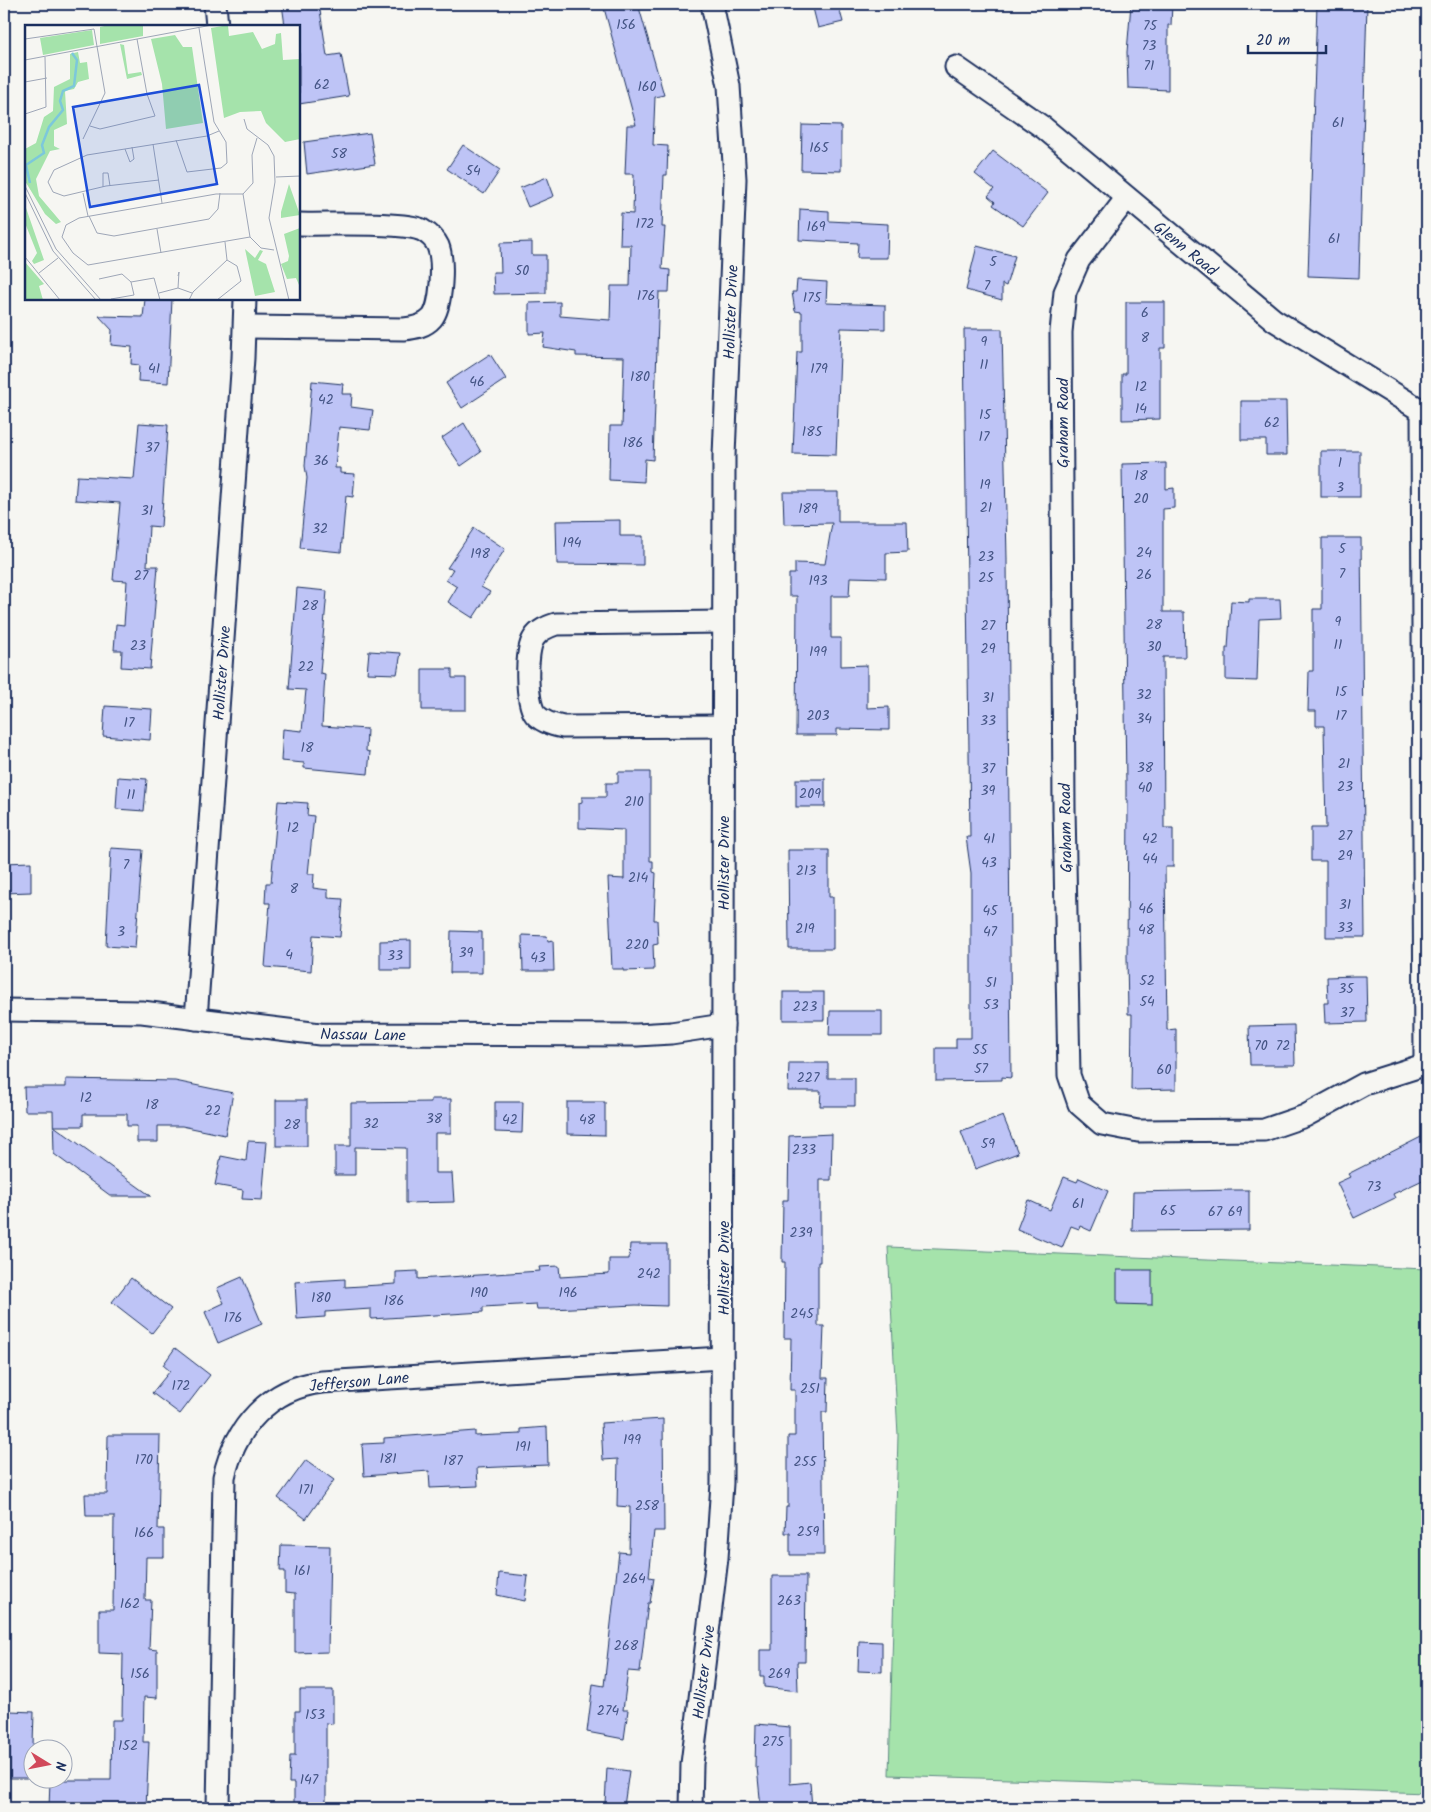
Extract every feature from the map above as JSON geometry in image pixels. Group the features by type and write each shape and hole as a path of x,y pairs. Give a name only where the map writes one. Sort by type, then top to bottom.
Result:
{"street":[{"path":"215,4 217,25"},
{"name":"Hollister Drive","path":"691,1808 692,1764 721,1506 724,456 735,179 730,86 712,4"},
{"name":"Glenn Road","path":"956,67 1044,128 1126,199 1274,320 1424,413"},
{"name":"Graham Road","path":"1126,199 1079,260 1065,292 1061,332 1064,798 1069,1075 1076,1096 1079,1104 1102,1124 1138,1132 1264,1130 1305,1116 1364,1084 1426,1064"},
{"path":"244,326 404,330 425,324 437,310 440,252 435,241 428,233 406,226 300,224"},
{"name":"Hollister Drive","path":"196,1019 245,300"},
{"path":"1424,413 1426,1064"},
{"path":"723,622 556,624 535,636 531,644 529,656 530,702 537,716 550,724 563,727 723,726"},
{"name":"Nassau Lane","path":"4,1010 108,1010 196,1019 278,1031 341,1035 638,1035 671,1033 723,1025"},
{"name":"Jefferson Lane","path":"218,1808 224,1477 233,1446 247,1424 264,1407 287,1392 303,1385 322,1382 722,1358"}],"green space":[{"path":"888,1247 1427,1269 1427,1793 889,1775 898,1435"}],"building":[{"path":"282,4 319,4 327,56 341,54 349,96 300,104 300,25 285,25"},
{"path":"622,4 638,4 664,95 655,97 653,145 668,146 667,175 664,175 662,227 665,227 662,269 670,270 669,292 659,292 653,460 645,459 644,482 609,480 610,426 622,426 624,357 576,356 576,352 543,347 545,333 529,334 529,303 560,302 560,316 610,320 611,286 630,286 631,245 620,245 621,213 633,214 634,174 625,174 627,125 636,125 604,8"},
{"path":"812,4 838,4 843,22 818,28"},
{"path":"1131,4 1172,4 1171,25 1168,25 1168,90 1128,88 1127,52"},
{"path":"1317,4 1367,4 1359,278 1308,276"},
{"path":"802,125 841,126 841,171 801,170"},
{"path":"370,133 375,164 307,174 304,142"},
{"path":"463,145 500,170 484,194 447,169"},
{"path":"993,151 1048,193 1023,226 993,205 995,202 988,196 994,189 975,174"},
{"path":"547,177 554,196 528,207 520,188"},
{"path":"800,209 829,211 829,221 888,224 887,258 857,258 858,243 799,240"},
{"path":"532,242 532,255 546,255 546,293 494,294 493,272 501,272 500,243"},
{"path":"977,246 1015,256 1006,286 1002,284 1002,300 966,290"},
{"path":"797,280 827,282 826,303 885,305 885,329 841,328 836,455 793,454 797,352 802,352 802,312 795,311 792,292 796,292"},
{"path":"145,300 172,300 168,383 138,381 139,365 131,364 132,347 111,345 112,330 99,316 143,317"},
{"path":"1126,302 1165,302 1165,348 1160,348 1160,419 1122,420 1122,374 1126,374"},
{"path":"964,329 1002,329 1007,559 1011,1078 1002,1077 1002,1080 936,1081 936,1048 956,1048 956,1038 971,1038 971,873 966,837 970,837"},
{"path":"490,354 506,379 462,408 446,383"},
{"path":"312,381 343,384 342,394 352,394 351,407 373,410 370,430 339,427 335,468 340,468 340,473 355,474 353,497 346,496 341,552 300,548 307,478 305,466"},
{"path":"1241,401 1286,401 1287,455 1266,455 1266,440 1241,440"},
{"path":"139,423 168,425 161,527 149,526 147,566 158,566 150,669 121,667 122,650 114,650 116,624 124,625 127,581 113,580 120,503 75,500 77,476 134,479"},
{"path":"464,423 481,452 461,466 442,438"},
{"path":"1321,451 1360,451 1360,497 1321,497"},
{"path":"1166,463 1166,489 1174,488 1174,508 1163,509 1163,612 1184,612 1185,657 1163,657 1164,828 1173,828 1173,867 1165,867 1167,1030 1176,1029 1176,1089 1131,1090 1132,1014 1128,1014 1128,800 1126,800 1122,464"},
{"path":"783,492 838,492 838,522 907,522 908,552 886,553 886,578 850,577 849,596 831,596 831,638 841,638 841,666 867,665 867,708 889,707 889,730 837,729 837,735 796,735 797,596 789,596 789,574 795,574 795,563 825,564 832,523 784,524"},
{"path":"620,520 620,536 643,536 643,565 557,564 556,521"},
{"path":"474,528 505,549 481,587 490,592 473,618 448,602 457,587 446,580 453,569 447,568"},
{"path":"1322,538 1361,538 1365,937 1326,937 1326,861 1311,861 1311,828 1326,828 1324,726 1316,726 1316,711 1308,711 1309,671 1313,671 1313,609 1322,609"},
{"path":"297,588 327,591 320,673 325,674 322,726 367,729 366,751 370,752 368,774 304,768 304,763 281,761 283,729 302,731 306,690 289,689"},
{"path":"1249,599 1280,599 1281,618 1259,619 1257,681 1226,680 1226,648 1228,648 1231,601 1249,602"},
{"path":"369,651 401,653 397,674 367,673"},
{"path":"422,669 452,669 452,678 466,678 466,710 422,710"},
{"path":"105,706 152,709 150,740 103,736"},
{"path":"618,772 650,772 650,861 653,861 653,872 656,873 654,920 657,920 658,944 653,945 654,970 623,971 623,969 612,969 608,878 624,879 624,830 579,828 579,803 582,802 582,797 606,797 606,783 618,783"},
{"path":"118,777 147,779 144,811 116,809"},
{"path":"796,779 825,779 825,807 796,807"},
{"path":"278,801 308,803 307,815 314,816 308,874 314,874 313,888 328,890 328,898 343,899 340,937 313,935 311,971 265,967 270,903 265,903 266,883 271,883"},
{"path":"111,848 143,850 135,948 106,946"},
{"path":"788,850 829,850 829,897 833,897 833,949 789,949"},
{"path":"31,862 31,892 4,893 4,863"},
{"path":"451,931 482,932 482,973 450,973"},
{"path":"522,935 547,936 548,941 553,940 554,971 523,971"},
{"path":"411,940 411,970 380,970 380,941"},
{"path":"1366,976 1367,1022 1325,1023 1324,1003 1328,1003 1327,977"},
{"path":"783,992 824,992 824,1020 783,1020"},
{"path":"830,1011 882,1011 882,1035 829,1035"},
{"path":"1294,1025 1295,1065 1250,1065 1249,1026"},
{"path":"789,1063 828,1063 828,1078 855,1078 855,1106 820,1106 821,1091 788,1091"},
{"path":"66,1079 175,1081 233,1093 225,1135 182,1126 158,1126 158,1142 137,1142 137,1126 127,1126 127,1114 83,1114 83,1126 54,1126 151,1196 111,1196 54,1154 53,1111 25,1111 24,1087 66,1087"},
{"path":"431,1099 451,1099 451,1133 435,1133 435,1173 452,1173 454,1202 406,1203 406,1148 355,1147 355,1175 335,1175 335,1146 351,1146 351,1103 431,1102"},
{"path":"276,1100 307,1100 307,1146 276,1146"},
{"path":"495,1102 523,1102 522,1133 495,1132"},
{"path":"567,1102 605,1102 605,1135 567,1134"},
{"path":"1003,1116 1018,1153 975,1169 961,1132"},
{"path":"832,1134 831,1180 820,1180 820,1262 818,1262 818,1326 824,1326 822,1378 828,1378 827,1412 822,1412 824,1555 790,1555 790,1533 785,1533 786,1507 788,1507 788,1436 795,1436 795,1390 790,1390 791,1338 784,1338 785,1262 782,1262 783,1200 788,1200 789,1136"},
{"path":"1427,1134 1427,1178 1393,1194 1395,1198 1354,1218 1337,1183 1350,1177 1348,1174"},
{"path":"248,1141 267,1142 262,1200 242,1199 243,1190 215,1185 221,1156 246,1161"},
{"path":"1064,1177 1077,1182 1079,1178 1108,1191 1091,1231 1080,1226 1079,1229 1071,1226 1062,1248 1017,1229 1028,1200 1050,1210"},
{"path":"1249,1190 1249,1230 1132,1231 1133,1192"},
{"path":"630,1244 667,1244 667,1306 636,1305 537,1309 536,1304 483,1307 483,1312 371,1319 371,1309 325,1312 325,1317 297,1319 295,1282 345,1279 345,1287 396,1284 396,1272 418,1271 418,1279 540,1271 539,1267 559,1266 560,1277 609,1274 609,1259 629,1259"},
{"path":"1117,1270 1152,1270 1152,1305 1117,1304"},
{"path":"242,1277 262,1324 218,1343 205,1312 224,1303 217,1288"},
{"path":"131,1278 171,1309 152,1333 112,1302"},
{"path":"175,1348 210,1375 180,1414 152,1393 170,1371 163,1365"},
{"path":"663,1419 664,1531 654,1531 649,1577 654,1578 650,1603 648,1603 640,1672 628,1671 623,1710 628,1710 624,1739 587,1732 593,1684 604,1686 619,1552 629,1553 630,1507 617,1506 618,1459 603,1460 601,1423"},
{"path":"547,1427 548,1465 477,1468 478,1486 430,1488 429,1471 364,1476 362,1444 384,1443 384,1438 475,1431 475,1436 521,1434 521,1429"},
{"path":"108,1435 160,1435 158,1529 164,1529 164,1557 146,1557 145,1600 151,1600 149,1649 157,1650 157,1698 144,1697 143,1742 149,1742 146,1808 74,1806 74,1808 49,1808 50,1790 72,1790 72,1780 111,1780 112,1720 122,1720 123,1654 99,1653 99,1610 113,1610 114,1516 86,1516 85,1494 107,1494"},
{"path":"306,1460 334,1480 306,1519 278,1498"},
{"path":"281,1545 330,1546 328,1652 295,1653 295,1594 285,1593 285,1571 280,1571"},
{"path":"499,1573 528,1576 525,1601 497,1595"},
{"path":"772,1576 806,1576 805,1662 797,1662 798,1691 764,1687 764,1676 760,1676 760,1650 772,1650"},
{"path":"859,1641 882,1642 882,1672 858,1671"},
{"path":"300,1690 333,1690 333,1724 326,1723 326,1804 294,1804 294,1783 289,1783 290,1756 295,1756 295,1711 300,1711"},
{"path":"10,1711 34,1712 33,1740 22,1740 22,1778 10,1778"},
{"path":"756,1724 790,1727 790,1784 810,1782 812,1808 761,1808 757,1767 755,1767"},
{"path":"607,1768 629,1771 624,1806 605,1803"}]}
